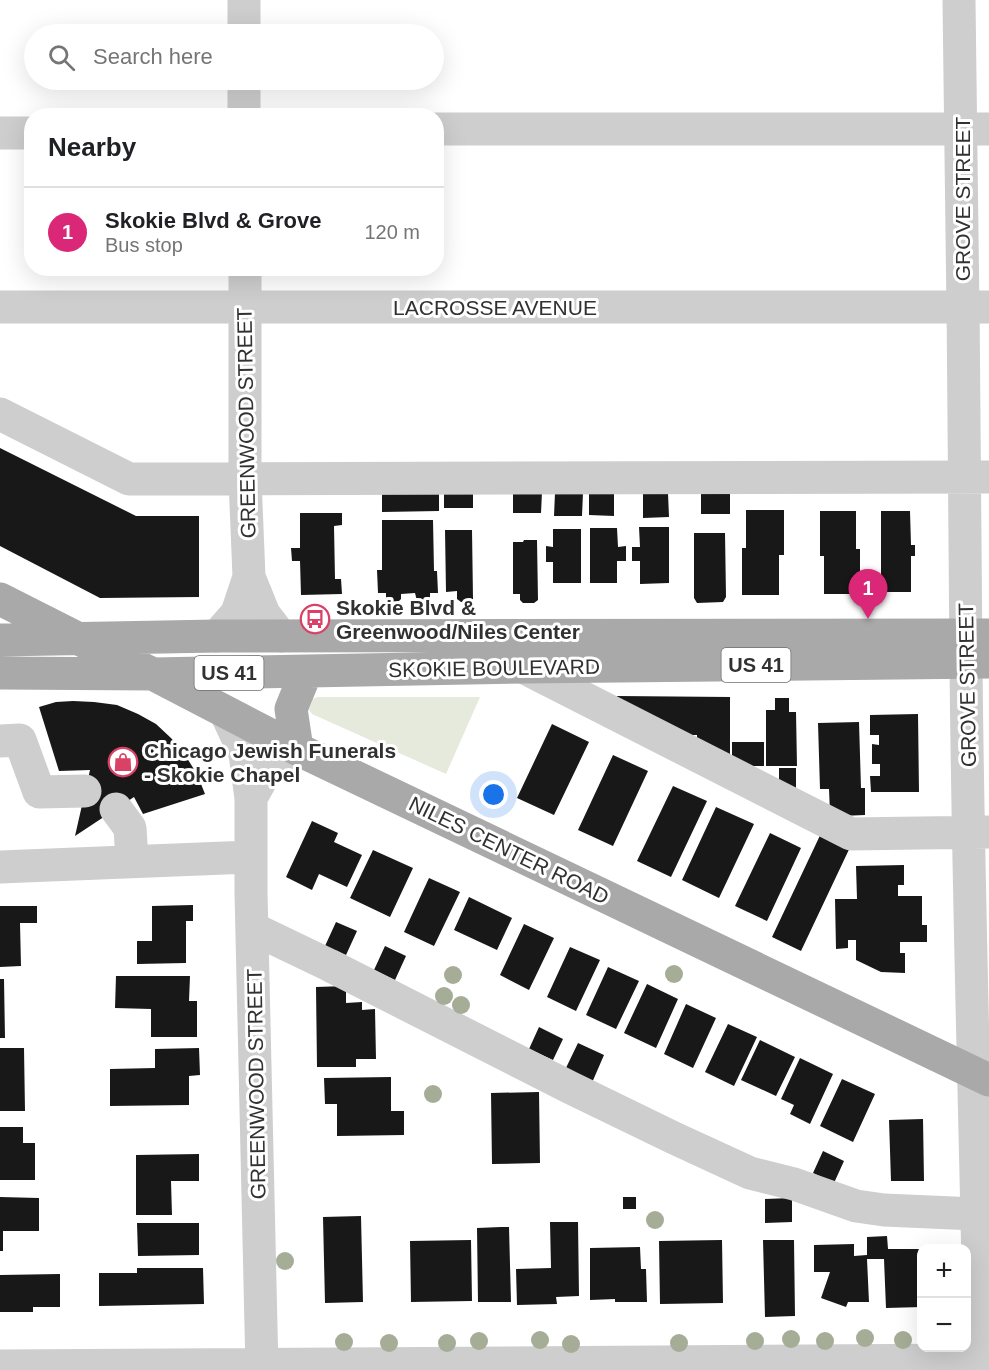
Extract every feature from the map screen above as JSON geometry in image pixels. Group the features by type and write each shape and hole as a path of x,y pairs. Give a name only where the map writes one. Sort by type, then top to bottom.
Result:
{"main road":[{"name":"NILES CENTER ROAD","path":"0,599 297,748 982,1076"},
{"name":"SKOKIE BOULEVARD","path":"0,640 281,636 978,649"},
{"name":"SKOKIE BOULEVARD","path":"0,674 306,672 523,667 978,649"},
{"path":"297,748 291,710 306,672"}],"street":[{"path":"244,0 244,24"},
{"name":"GROVE STREET","path":"959,0 975,129 982,1076 976,1214 984,1291 980,1365"},
{"path":"244,90 244,108"},
{"path":"444,129 975,129"},
{"path":"0,133 24,133"},
{"name":"GREENWOOD STREET","path":"244,276 245,479 249,577 264,614 281,636"},
{"name":"LACROSSE AVENUE","path":"0,307 976,307"},
{"path":"0,414 129,479 977,477"},
{"name":"GREENWOOD STREET","path":"217,636 237,613 249,577"},
{"path":"523,667 851,834 979,832"},
{"name":"GREENWOOD STREET","path":"226,713 244,754 251,798 250,857 262,1367"},
{"path":"0,741 20,740 39,792 85,791"},
{"name":"GREENWOOD STREET","path":"251,798 266,771 297,748"},
{"path":"116,809 130,828 132,861"},
{"path":"0,867 250,857"},
{"path":"252,928 569,1087 750,1173 794,1184 856,1206 884,1210 976,1214"},
{"path":"0,1366 980,1365"}],"shaded area":[{"path":"317,697 480,697 446,774 312,714 309,710 313,699"}],"building":[{"path":"0,448 136,516 199,516 199,597 100,598 0,546"},
{"path":"444,489 473,489 473,508 444,508"},
{"path":"439,490 439,511 382,512 382,491"},
{"path":"701,491 730,491 730,514 701,514"},
{"path":"513,492 542,492 541,513 513,513"},
{"path":"555,493 583,493 582,516 554,516"},
{"path":"589,493 614,494 614,516 589,515"},
{"path":"643,493 668,493 669,517 643,518"},
{"path":"746,510 784,510 784,555 779,555 779,595 742,595 742,548 746,548"},
{"path":"820,511 856,511 856,549 860,549 860,594 824,594 824,556 820,556"},
{"path":"881,511 910,511 911,545 915,545 915,556 911,556 911,592 881,592"},
{"path":"300,513 342,513 342,525 334,526 335,579 341,579 342,594 301,595 300,561 292,561 291,548 300,548"},
{"path":"382,520 433,520 434,571 437,571 438,593 430,593 430,600 417,601 415,593 401,594 398,602 390,601 386,599 386,593 378,593 377,570 382,570"},
{"path":"639,527 669,527 669,583 640,584 640,561 632,561 632,547 640,547"},
{"path":"590,528 617,528 618,547 626,546 626,561 617,561 617,583 590,583"},
{"path":"553,529 581,529 581,583 553,583 553,562 546,562 546,546 553,547"},
{"path":"445,530 472,530 473,599 469,602 461,602 457,599 457,591 446,592"},
{"path":"694,533 725,533 726,597 723,602 697,603 694,598"},
{"path":"537,540 538,600 534,603 523,603 520,600 520,594 513,594 513,542"},
{"path":"617,696 730,697 730,758 697,746 697,735 677,735 617,710"},
{"path":"775,698 789,698 789,712 796,712 797,766 766,766 766,710 775,710"},
{"name":"Chicago Jewish Funerals - Skokie Chapel","path":"73,701 117,705 156,724 185,755 197,774 205,794 143,814 134,797 75,836 90,770 59,771 39,707 56,702"},
{"path":"918,714 919,792 871,792 870,776 880,776 880,764 872,764 872,744 879,745 879,735 870,735 870,715"},
{"path":"859,722 861,788 865,788 865,815 841,816 830,813 829,789 820,789 818,723"},
{"path":"552,724 589,742 554,815 517,798"},
{"path":"732,742 764,742 764,766 732,766"},
{"path":"613,755 648,771 613,846 578,830"},
{"path":"779,768 796,768 796,788 779,788"},
{"path":"673,786 707,801 671,877 637,861"},
{"path":"716,807 754,824 719,898 682,880"},
{"path":"312,821 338,833 334,842 362,855 347,887 319,874 312,890 286,877"},
{"path":"824,827 853,841 801,951 772,937"},
{"path":"770,833 801,848 767,921 735,906"},
{"path":"373,850 413,868 390,917 350,898"},
{"path":"904,865 904,885 898,885 898,896 922,896 922,925 927,925 927,942 900,942 900,953 905,953 905,973 881,972 856,960 856,940 848,940 848,948 836,949 835,899 857,899 856,866"},
{"path":"429,878 460,892 434,946 404,932"},
{"path":"469,897 512,918 497,950 454,930"},
{"path":"193,905 193,921 186,921 186,963 137,964 137,941 152,941 152,906"},
{"path":"0,906 37,906 37,923 20,923 21,966 0,967"},
{"path":"336,922 357,931 346,955 325,946"},
{"path":"524,924 554,938 529,990 500,975"},
{"path":"385,946 406,956 395,980 374,970"},
{"path":"570,947 600,960 576,1011 547,997"},
{"path":"608,967 639,981 616,1029 586,1015"},
{"path":"116,976 190,976 189,1001 197,1001 197,1037 151,1037 151,1009 115,1008"},
{"path":"0,979 4,979 5,1038 0,1038"},
{"path":"647,984 678,999 656,1048 624,1033"},
{"path":"346,986 346,1003 362,1002 362,1010 375,1009 376,1059 356,1059 356,1067 317,1067 316,987"},
{"path":"686,1004 716,1018 693,1068 664,1054"},
{"path":"728,1024 757,1037 734,1086 705,1072"},
{"path":"539,1027 563,1039 553,1060 529,1049"},
{"path":"760,1040 795,1057 776,1096 741,1080"},
{"path":"578,1043 604,1055 591,1085 564,1072"},
{"path":"0,1048 24,1048 25,1111 0,1111"},
{"path":"199,1048 200,1075 189,1076 189,1105 110,1106 110,1069 155,1068 155,1049"},
{"path":"800,1058 833,1074 810,1124 790,1114 794,1105 781,1099"},
{"path":"391,1077 391,1111 404,1111 404,1135 337,1136 337,1104 325,1104 324,1078"},
{"path":"842,1079 875,1094 853,1142 820,1126"},
{"path":"539,1092 540,1163 492,1164 491,1093"},
{"path":"923,1119 924,1181 891,1181 889,1120"},
{"path":"0,1127 23,1127 23,1143 35,1143 35,1180 0,1180"},
{"path":"823,1151 844,1161 834,1183 813,1173"},
{"path":"199,1154 199,1181 171,1181 172,1215 136,1215 136,1155"},
{"path":"0,1197 39,1198 39,1231 3,1231 3,1251 0,1251"},
{"path":"623,1197 636,1197 636,1209 623,1209"},
{"path":"792,1198 792,1222 765,1223 765,1199"},
{"path":"361,1216 363,1302 325,1303 323,1217"},
{"path":"550,1222 578,1222 579,1296 556,1297 557,1304 517,1305 516,1269 551,1268"},
{"path":"137,1223 199,1223 199,1255 138,1256"},
{"path":"509,1227 511,1302 478,1302 477,1228"},
{"path":"887,1236 888,1249 917,1249 917,1307 886,1308 884,1259 867,1259 869,1302 848,1302 846,1307 821,1298 830,1272 814,1272 814,1245 854,1244 854,1256 867,1255 867,1237"},
{"path":"471,1240 472,1301 411,1302 410,1241"},
{"path":"722,1240 723,1303 660,1304 659,1241"},
{"path":"763,1240 794,1240 795,1316 765,1317"},
{"path":"640,1247 641,1269 646,1269 647,1302 615,1302 615,1299 590,1300 590,1248"},
{"path":"137,1268 203,1268 204,1304 99,1306 99,1273 137,1273"},
{"path":"60,1274 60,1307 33,1307 33,1312 0,1312 0,1275"}],"place":[{"name":"Skokie Blvd & Greenwood/Niles Center","path":"315,619"},
{"name":"Skokie Blvd & Grove","path":"868,619"},
{"name":"Chicago Jewish Funerals - Skokie Chapel","path":"123,762"}]}
